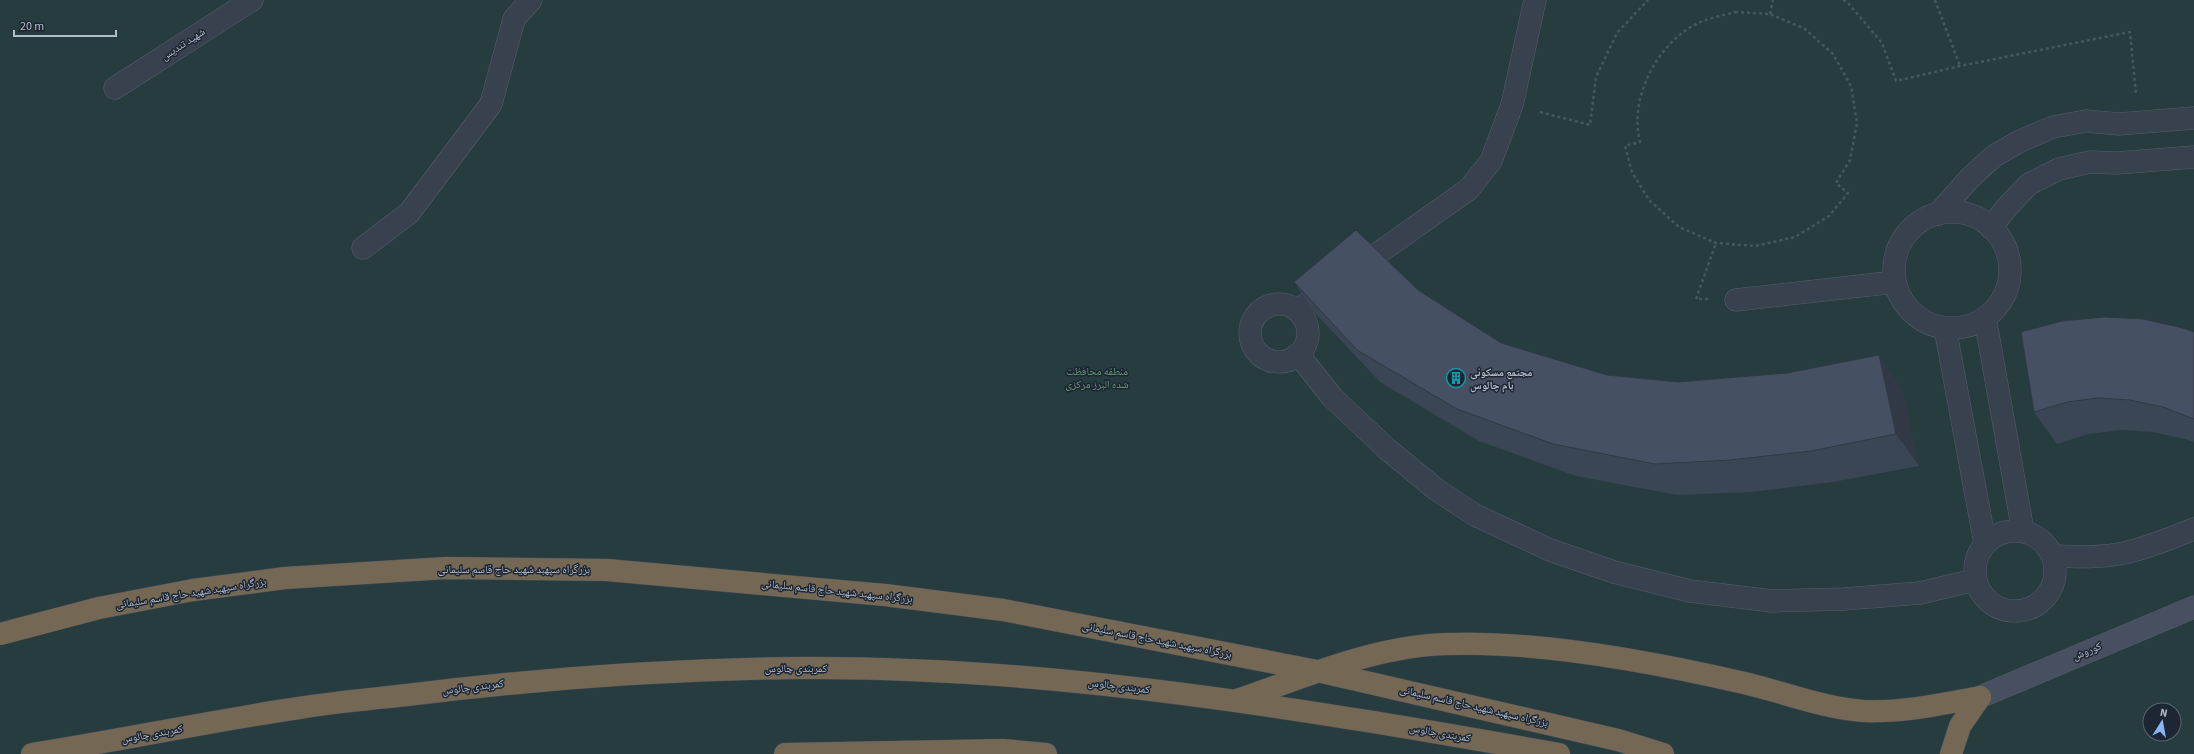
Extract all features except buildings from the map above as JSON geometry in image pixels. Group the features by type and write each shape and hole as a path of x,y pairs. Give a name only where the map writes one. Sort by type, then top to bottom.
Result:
{"highway":[{"name":"بزرگراه سپهبد شهید حاج قاسم سلیمانی","path":"0,634 100,608 193,590 285,578 446,568 607,570 878,594 1003,610 1322,672 1618,740 1663,754"},
{"path":"1234,702 1386,652 1448,644 1502,645 1596,655 1744,683 1830,705 1861,710 1899,711 1980,697"},
{"name":"کمربندی چالوس","path":"32,754 314,706 525,681 739,669 804,668 995,674 1128,687 1410,728 1559,754"},
{"path":"1951,754 1960,726 1980,697"},
{"path":"785,754 1003,750 1046,754"}],"main road":[{"name":"کوروش","path":"1980,697 2194,607"}],"street":[{"name":"شهید تندیس","path":"115,88 252,0"},
{"path":"363,248 409,212 491,104 514,19 531,0"},
{"path":"1298,310 1469,189 1492,161 1512,105 1535,0"},
{"path":"1938,214 1970,178 1994,156 2020,141 2053,127 2086,121 2119,124 2194,118"},
{"path":"1991,228 2006,208 2029,184 2059,169 2090,162 2117,163 2194,157"},
{"path":"1957,212 1975,217 1991,228 2002,241 2008,257 2010,275 2006,291 2000,301 1985,318 1959,328 1945,328 1928,323 1913,314 1902,299 1895,282 1894,265 1898,248 1908,232 1921,221 1938,214 1957,212"},
{"path":"1736,300 1895,282"},
{"path":"1280,304 1298,310 1304,317 1308,327 1308,337 1305,347 1298,354 1290,360 1281,362 1271,361 1256,351 1249,333 1255,315 1262,309 1280,304"},
{"path":"1985,318 2023,531"},
{"path":"1945,328 1985,543"},
{"path":"1298,354 1332,397 1387,449 1437,490 1475,515 1543,546 1614,572 1690,591 1772,602 1844,599 1920,593 1975,580"},
{"path":"2053,556 2083,557 2123,553 2168,540 2194,529"},
{"path":"2009,530 2023,531 2036,536 2046,544 2053,556 2056,569 2054,582 2048,594 2039,604 2027,610 2014,612 2000,609 1989,602 1980,592 1975,580 1974,566 1978,553 1985,543 1996,534 2009,530"}],"path":[{"path":"1512,105 1590,125 1596,77 1617,33 1648,0"},
{"path":"1770,14 1772,0"},
{"path":"1843,0 1848,3 1882,44 1896,81 1960,66 2130,32 2139,122"},
{"path":"1935,0 1960,66"},
{"path":"1736,12 1770,14 1805,28 1833,54 1851,86 1857,123 1850,160 1836,183 1848,192 1829,216 1795,237 1756,246 1716,243 1679,226 1649,200 1632,172 1625,146 1640,142 1638,134 1639,99 1651,67 1673,40 1702,21 1736,12"},
{"path":"1716,243 1696,299 1736,300"}],"green space":[{"name":"منطقه محافظت شده البرز مرکزی","path":"0,0 2194,0 2194,754 0,754"}],"place":[{"name":"مجتمع مسکونی بام چالوس","path":"1456,378"}]}
